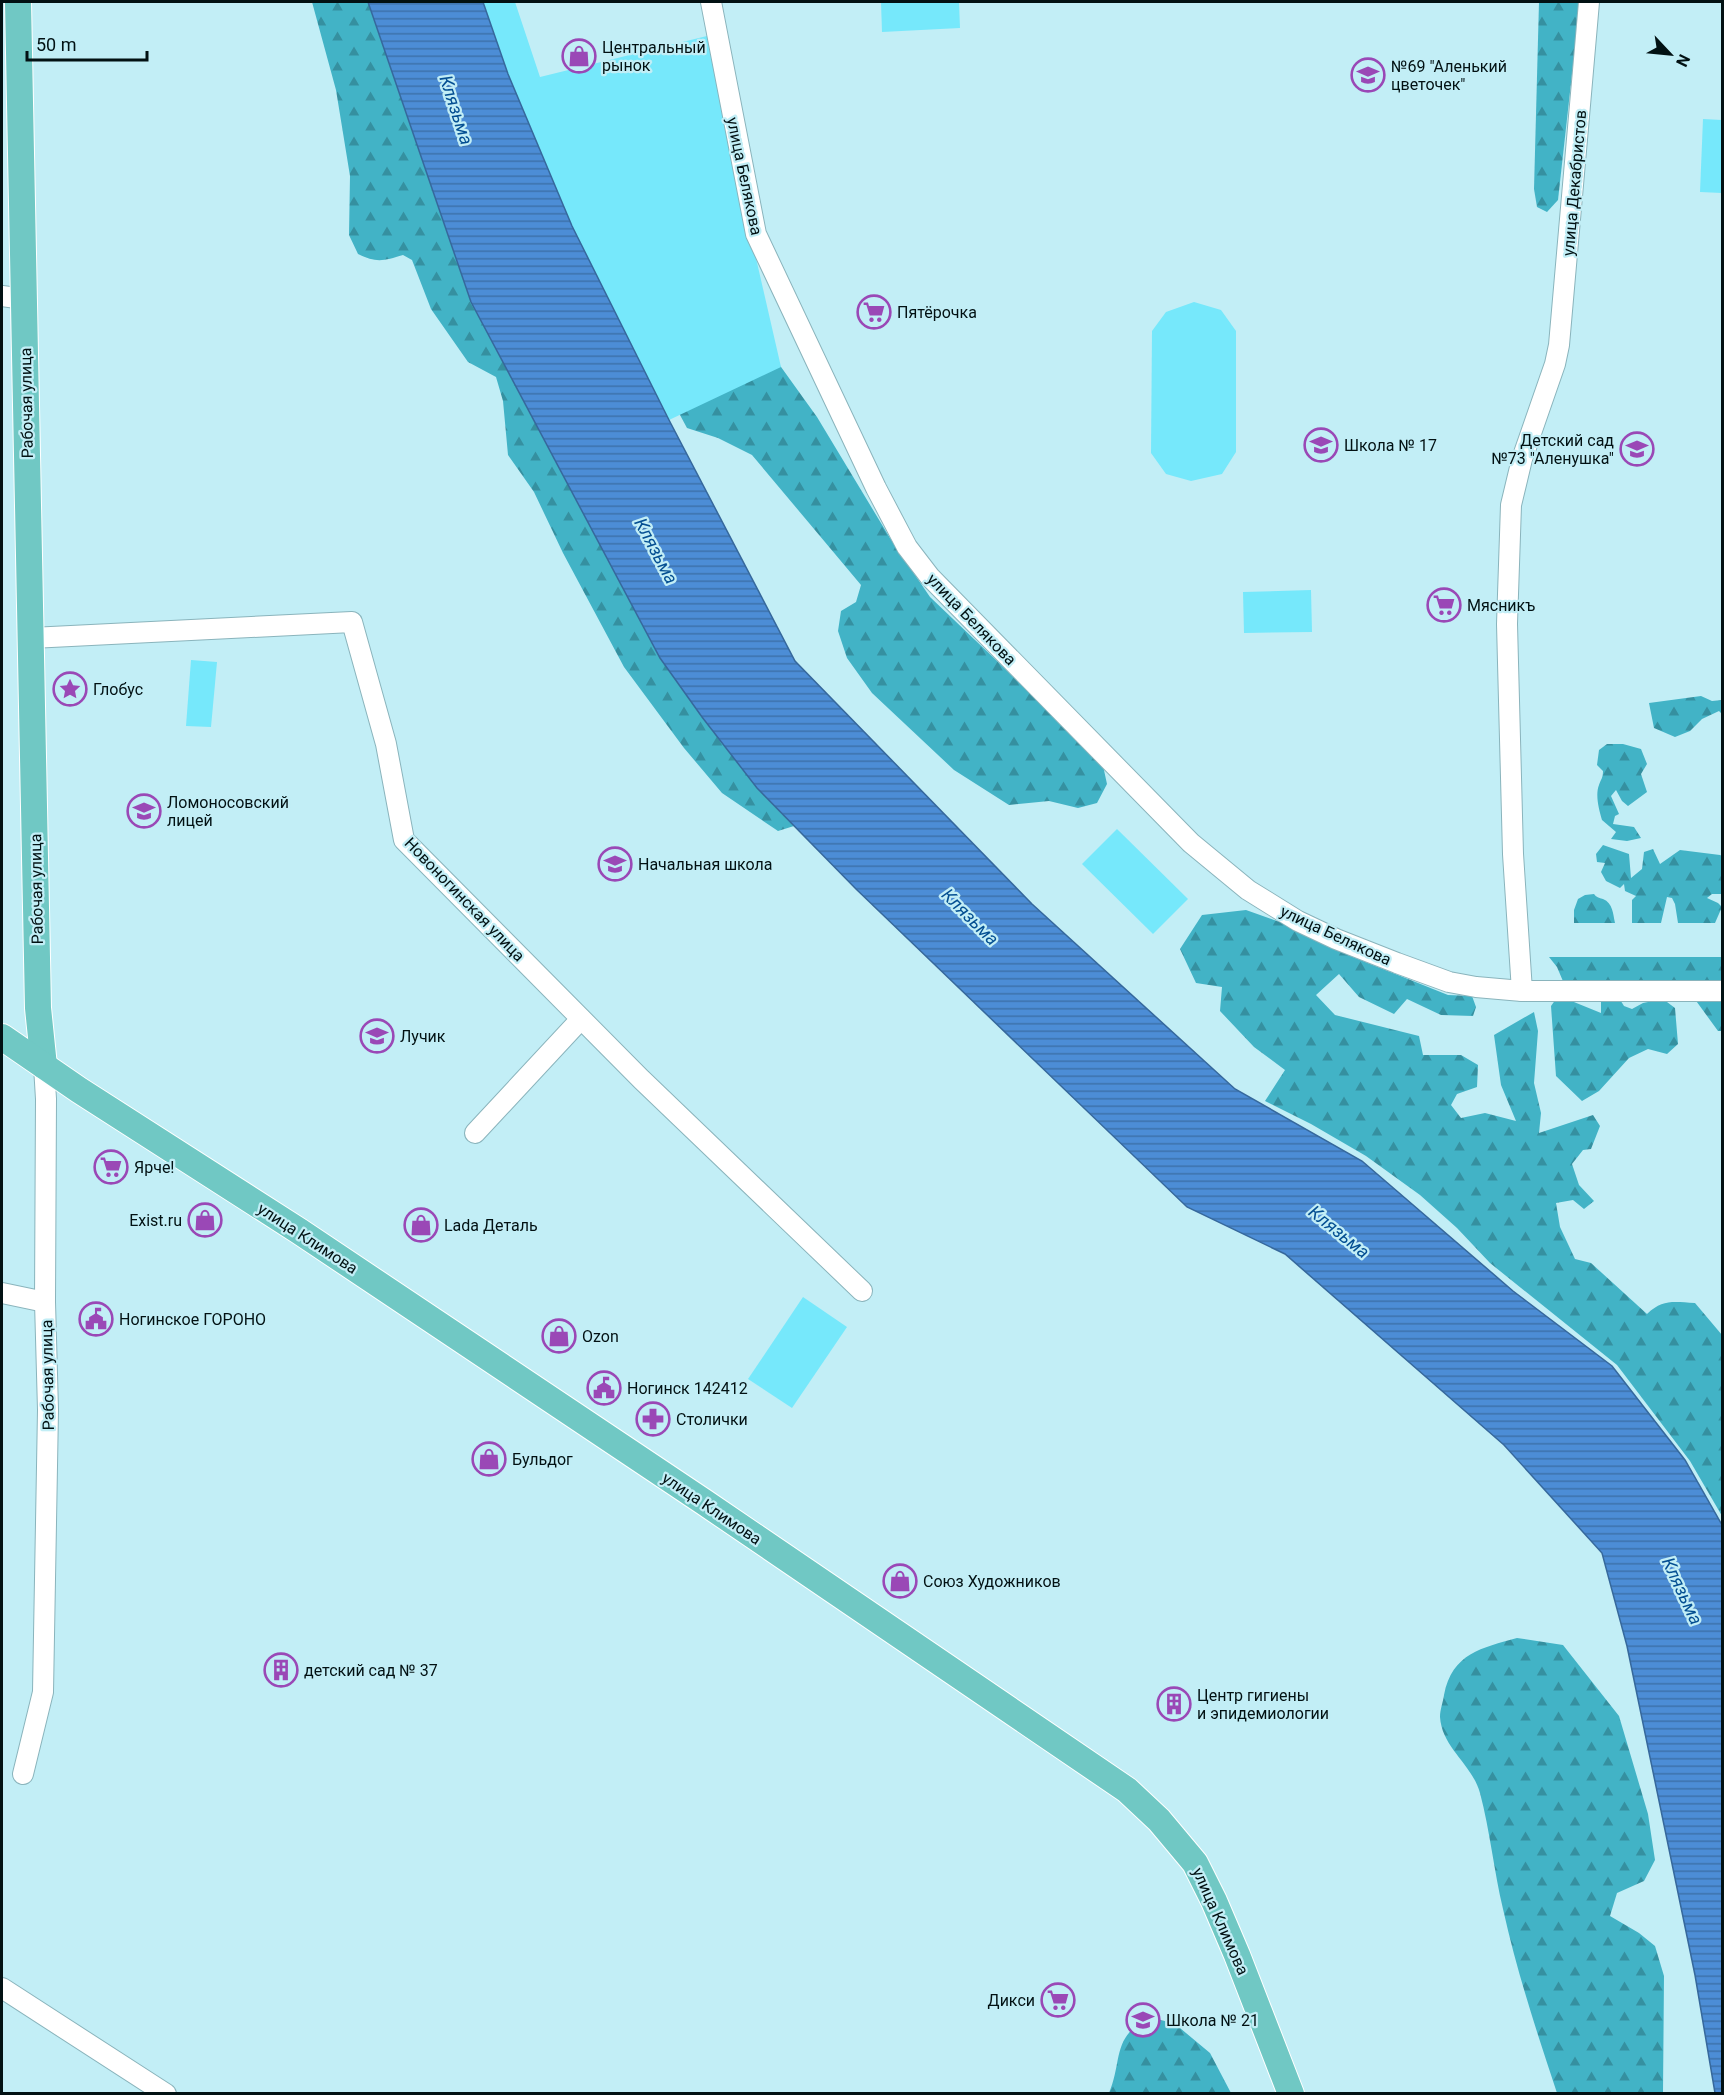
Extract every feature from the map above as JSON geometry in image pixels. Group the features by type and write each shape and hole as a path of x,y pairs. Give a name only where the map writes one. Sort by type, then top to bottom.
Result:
{"main road":[{"name":"Рабочая улица","path":"18,2 13,297 31,638 38,1008 44,1066"},
{"name":"улица Климова","path":"2,1037 694,1495 1127,1790 1159,1820 1195,1863 1241,1965 1291,2094"}],"street":[{"name":"улица Белякова","path":"711,2 756,234 876,488 907,547 918,563 1191,843 1248,890 1298,921 1366,952 1449,982 1522,991 1722,990"},
{"name":"улица Декабристов","path":"1522,991 1512,815 1507,624 1511,506 1516,481 1555,364 1561,329 1589,2"},
{"name":"Новоногинская улица","path":"31,638 352,622 386,744 404,840 641,1079 862,1291"},
{"path":"475,1133 581,1019"},
{"name":"Рабочая улица","path":"23,1774 43,1692 48,1410 44,1066"},
{"path":"2,1293 45,1302"},
{"path":"2,1988 166,2094"}],"green space":[{"path":"312,2 368,2 471,302 660,658 757,788 794,826 778,831 722,793 684,748 624,667 563,553 534,492 508,455 503,401 496,377 468,362 431,309 412,260 403,255 380,260 358,254 349,235 350,176 336,90"},
{"path":"1539,2 1580,2 1558,200 1547,212 1537,207 1534,189"},
{"path":"579,227 758,335 817,417 890,538 930,597 1102,761 1107,784 1097,803 1078,808 1049,801 1009,805 954,770 872,693 847,658 838,631 841,611 856,602 861,585 752,455 718,438 687,428"},
{"path":"1701,696 1712,701 1722,700 1722,714 1719,711 1702,719 1690,731 1675,737 1654,728 1649,703"},
{"path":"1607,744 1623,744 1641,749 1647,764 1641,774 1647,792 1628,806 1616,790 1611,796 1619,814 1615,816 1613,824 1634,827 1641,838 1627,841 1611,839 1616,832 1602,820 1597,793 1603,771 1597,765 1599,750"},
{"path":"1603,845 1629,854 1631,878 1642,869 1644,852 1653,849 1660,864 1680,850 1722,856 1722,894 1712,894 1707,898 1722,907 1715,923 1678,923 1675,904 1672,898 1667,897 1661,923 1632,923 1632,900 1636,896 1625,891 1624,884 1620,888 1606,881 1601,872 1605,863 1597,862 1596,854"},
{"path":"1594,894 1609,903 1615,923 1574,923 1574,910 1578,899"},
{"path":"1246,910 1288,925 1348,955 1448,995 1472,996 1476,1007 1473,1016 1441,1015 1407,999 1394,1014 1359,997 1339,974 1316,995 1335,1015 1419,1036 1423,1055 1461,1055 1478,1065 1477,1087 1457,1094 1451,1105 1461,1118 1485,1113 1516,1121 1501,1085 1494,1035 1534,1012 1538,1031 1534,1083 1541,1113 1539,1133 1593,1115 1600,1126 1591,1149 1583,1150 1572,1164 1579,1185 1594,1201 1584,1209 1573,1200 1556,1203 1560,1227 1575,1259 1591,1263 1647,1314 1663,1304 1695,1303 1722,1335 1722,1516 1690,1461 1617,1365 1490,1263 1457,1228 1420,1195 1366,1156 1265,1101 1285,1070 1254,1047 1220,1011 1222,987 1196,983 1180,949 1202,915"},
{"path":"1549,957 1722,957 1722,987 1565,986 1557,967"},
{"path":"1601,997 1619,998 1624,1006 1632,1009 1643,1003 1663,999 1675,1008 1678,1044 1667,1054 1648,1049 1629,1058 1599,1091 1582,1101 1556,1076 1551,1006 1556,999 1569,1000 1601,1013"},
{"path":"1694,998 1718,1001 1722,999 1722,1031 1718,1031"},
{"path":"1517,1638 1563,1645 1619,1716 1648,1814 1655,1860 1644,1881 1617,1893 1610,1916 1639,1933 1655,1946 1664,1976 1663,2093 1557,2093 1542,2048 1509,1933 1480,1793 1471,1773 1446,1738 1440,1717 1448,1681 1461,1661 1481,1649"},
{"path":"1151,2018 1174,2023 1210,2053 1231,2093 1109,2093 1124,2040 1138,2025"}],"shaded area":[{"path":"483,2 515,2 540,77 711,35 750,232 781,367 669,420 572,226 508,74"},
{"path":"881,2 959,2 960,28 882,32"},
{"path":"1703,119 1722,120 1722,193 1700,192"},
{"path":"1194,302 1221,310 1236,331 1236,452 1222,474 1191,481 1166,474 1151,453 1152,331 1166,312"},
{"path":"1311,590 1312,632 1244,633 1243,592"},
{"path":"191,660 217,662 211,727 186,726"},
{"path":"1117,829 1188,899 1153,934 1082,864"},
{"path":"803,1297 847,1327 792,1408 748,1379"}],"water":[{"name":"Клязьма","path":"368,2 483,2 508,74 572,226 669,420 795,661 1032,904 1235,1089 1362,1161 1513,1291 1612,1366 1685,1460 1722,1525 1722,2093 1715,2093 1695,1975 1627,1646 1602,1553 1504,1445 1285,1254 1187,1207 856,889 757,788 660,658 471,302"}],"place":[{"name":"Центральный рынок","path":"579,56"},
{"name":"№69 \"Аленький цветочек\"","path":"1368,75"},
{"name":"Пятёрочка","path":"874,312"},
{"name":"Школа № 17","path":"1321,445"},
{"name":"Детский сад №73 \"Аленушка\"","path":"1637,449"},
{"name":"Мясникъ","path":"1444,605"},
{"name":"Глобус","path":"70,689"},
{"name":"Ломоносовский лицей","path":"144,811"},
{"name":"Начальная школа","path":"615,864"},
{"name":"Лучик","path":"377,1036"},
{"name":"Ярче!","path":"111,1167"},
{"name":"Exist.ru","path":"205,1220"},
{"name":"Lada Деталь","path":"421,1225"},
{"name":"Ногинское ГОРОНО","path":"96,1319"},
{"name":"Ozon","path":"559,1336"},
{"name":"Ногинск 142412","path":"604,1388"},
{"name":"Столички","path":"653,1419"},
{"name":"Бульдог","path":"489,1459"},
{"name":"Союз Художников","path":"900,1581"},
{"name":"детский сад № 37","path":"281,1670"},
{"name":"Центр гигиены и эпидемиологии","path":"1174,1704"},
{"name":"Дикси","path":"1058,2000"},
{"name":"Школа № 21","path":"1143,2020"}]}
